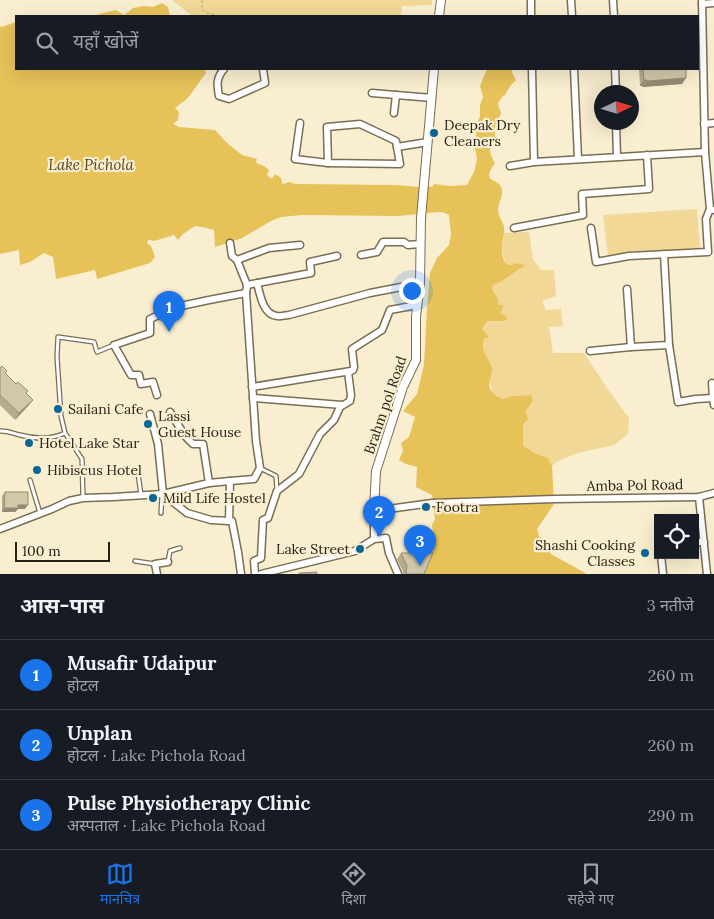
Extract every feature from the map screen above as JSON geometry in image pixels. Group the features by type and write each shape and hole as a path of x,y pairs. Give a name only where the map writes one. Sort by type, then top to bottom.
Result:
{"street":[{"path":"439,15 441,0"},
{"path":"531,0 531,15"},
{"path":"571,0 572,15"},
{"path":"613,0 614,15"},
{"path":"591,228 596,262 630,256 711,252 706,219 712,210 705,152 702,2 714,3"},
{"path":"223,70 217,83 218,96 229,99 265,83 263,70"},
{"name":"Brahm pol Road","path":"374,511 376,471 403,387 416,360 416,317 419,291 421,218 434,70"},
{"path":"532,70 534,162"},
{"path":"574,70 578,159"},
{"path":"615,70 616,85"},
{"path":"372,93 432,98"},
{"path":"394,113 396,95"},
{"path":"300,123 294,158 328,163 400,164 396,141 360,124 327,127 328,163"},
{"path":"704,124 714,123"},
{"path":"616,130 617,157"},
{"path":"397,147 428,142"},
{"path":"510,166 534,162 705,152"},
{"path":"514,228 583,215 582,194 650,189 647,156"},
{"path":"361,255 377,252 383,242 404,242 408,245 420,244"},
{"path":"0,530 69,501 83,498 162,494 209,484 254,479 260,468 252,387 247,285 237,260 232,256 230,243"},
{"path":"237,260 269,248 300,245"},
{"path":"664,254 669,345 678,402 713,398"},
{"path":"247,285 311,273 310,262 337,256"},
{"path":"257,283 262,301 269,313 276,316 289,315 370,293 401,287 408,293 419,291"},
{"path":"627,289 631,347"},
{"path":"157,395 153,382 141,384 139,375 130,375 114,345 150,333 150,318 176,307 246,293"},
{"path":"252,387 353,370 352,349 382,330 390,310 417,305"},
{"path":"590,351 669,345"},
{"path":"255,574 254,561 261,558 263,520 268,518 277,491 299,474 320,434 334,420 342,405 350,401 348,372"},
{"path":"712,383 714,406"},
{"path":"253,398 342,405"},
{"path":"170,412 185,436 194,444 203,444 209,484"},
{"path":"150,414 158,444 162,494 187,513 211,520 232,521 241,574"},
{"path":"228,521 230,481"},
{"name":"Amba Pol Road","path":"374,511 432,503 699,497 714,493"},
{"path":"699,497 707,574"},
{"path":"374,511 374,538"},
{"path":"261,574 356,550 374,538 386,538 398,574"},
{"path":"699,542 704,542"},
{"path":"661,559 663,574"},
{"path":"157,574 155,564 168,562"}],"lane":[{"path":"83,498 82,459 65,433 61,416 57,357 58,337 94,342 96,352 114,345"},
{"path":"0,431 44,438 56,437 65,433"},
{"path":"260,468 276,476 277,491"},
{"path":"138,473 142,496"},
{"path":"30,480 40,513"},
{"path":"161,513 162,494"},
{"path":"168,562 170,551 180,548"},
{"path":"134,560 155,564"}],"path":[{"path":"202,0 202,9 215,15"}],"shaded area":[{"path":"172,0 432,0 432,5 402,6 401,15 191,15"},
{"path":"697,209 700,249 608,256 603,215"},
{"path":"529,232 533,259 541,270 554,270 556,296 542,301 546,310 561,309 563,326 549,327 553,353 584,353 629,418 628,434 614,445 578,453 558,461 552,466 548,458 528,450 523,445 523,424 528,420 526,411 530,395 502,399 492,392 482,348 484,339 488,338 482,329 487,321 504,321 508,319 499,314 504,305 498,305 492,289 493,284 502,281 524,265 505,263 502,248 504,233"}],"water":[{"path":"162,3 168,7 170,15 124,15 133,8 153,7"},
{"path":"116,10 124,15 98,15 99,14"},
{"name":"Lake Pichola","path":"15,22 15,70 205,70 206,73 187,99 175,108 179,112 178,120 173,124 179,127 215,130 242,155 257,159 256,162 258,164 269,170 267,175 272,179 275,174 281,178 283,184 289,182 296,184 420,187 418,214 398,216 302,215 281,217 242,238 215,247 214,230 195,226 178,240 174,235 154,241 148,240 147,243 151,246 155,257 150,263 97,279 95,270 56,279 53,257 44,253 30,262 20,265 19,250 0,254 0,26"},
{"path":"487,70 513,70 516,80 498,103 501,113 495,128 496,141 491,145 490,150 495,163 489,175 492,180 498,183 502,190 498,209 504,227 502,251 505,263 525,265 493,285 492,289 498,299 498,305 504,305 500,314 505,315 508,319 504,321 487,321 482,329 489,337 484,339 483,347 492,369 489,386 493,393 502,399 531,395 533,400 526,411 528,420 523,424 523,445 529,450 548,458 552,466 554,504 537,529 539,536 545,541 551,554 587,574 422,574 431,554 432,525 435,519 432,495 416,487 417,467 399,460 403,451 401,443 409,437 415,417 403,411 417,394 424,365 430,273 437,258 449,245 451,235 449,215 442,212 425,213 428,186 432,187 434,184 449,186 467,185 474,172 477,159 475,148 477,124 483,97 480,86"}],"building":[{"path":"643,70 686,70 686,78 644,80"},
{"path":"2,366 7,371 5,373 16,384 18,382 28,391 26,393 33,400 19,413 0,395 0,368"},
{"path":"5,492 28,492 28,505 18,505 18,508 4,508"},
{"path":"401,553 433,553 424,574 407,574 407,566"},
{"path":"317,572 317,574 299,574 299,573"}],"place":[{"name":"Deepak Dry Cleaners","path":"434,133"},
{"name":"Musafir Udaipur","path":"169,332"},
{"name":"Sailani Cafe","path":"58,409"},
{"name":"Lassi Guest House","path":"148,424"},
{"name":"Hotel Lake Star","path":"29,443"},
{"name":"Hibiscus Hotel","path":"37,470"},
{"name":"Mild Life Hostel","path":"153,498"},
{"name":"Footra","path":"426,507"},
{"name":"Unplan","path":"379,537"},
{"name":"Lake Street","path":"360,549"},
{"name":"Shashi Cooking Classes","path":"645,553"},
{"name":"Pulse Physiotherapy Clinic","path":"420,566"}]}
